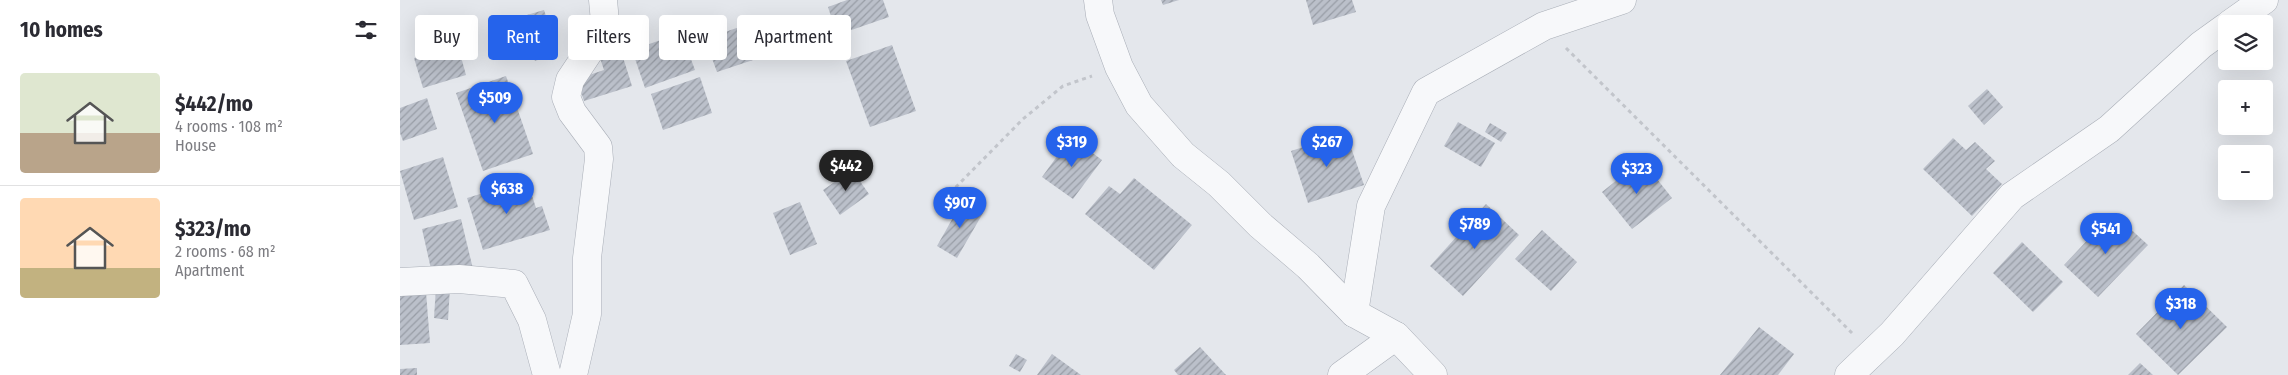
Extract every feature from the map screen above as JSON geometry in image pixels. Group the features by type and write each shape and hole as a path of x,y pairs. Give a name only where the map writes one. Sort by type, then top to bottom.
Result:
{"street":[{"path":"573,375 587,314 587,258 599,159 598,147 572,112 566,97 570,80 600,35 605,22 603,0"},
{"path":"1098,0 1100,15 1119,67 1140,105 1183,155 1219,184 1260,225 1308,266 1354,313 1396,336 1433,375"},
{"path":"1354,313 1371,206 1426,92 1544,26 1622,0"},
{"path":"2243,15 2264,0"},
{"path":"1849,375 1892,334 2012,196 2109,128 2201,45 2218,33"},
{"path":"400,282 459,278 514,284 532,320 547,375"},
{"path":"1342,375 1396,336"}],"path":[{"path":"1544,26 1872,353"},
{"path":"950,193 1023,119 1063,86 1119,67"}],"building":[{"path":"847,0 883,0 889,17 851,30 851,15 831,15 828,7"},
{"path":"1161,0 1179,0 1163,5"},
{"path":"1306,0 1352,0 1356,12 1313,25"},
{"path":"544,10 546,15 527,15"},
{"path":"737,28 737,60 753,60 717,72 713,60 727,60 727,31"},
{"path":"659,41 659,60 691,60 695,70 645,88 635,60 649,60 649,44"},
{"path":"892,45 916,111 870,127 846,61"},
{"path":"414,58 415,60 462,60 466,75 423,88"},
{"path":"601,60 624,60 632,86 584,101 577,79 604,70"},
{"path":"506,76 533,154 483,171 456,93"},
{"path":"700,77 712,113 663,130 651,94"},
{"path":"1987,89 2003,107 1984,125 1968,106"},
{"path":"427,98 437,129 403,141 400,133 400,108"},
{"path":"1458,122 1495,143 1481,167 1444,146"},
{"path":"1490,123 1507,133 1501,142 1485,132"},
{"path":"1346,133 1364,185 1308,203 1291,151"},
{"path":"1071,137 1102,160 1073,199 1042,177"},
{"path":"1953,138 1966,150 1975,142 1995,161 1986,169 2002,184 1972,216 1923,169"},
{"path":"443,157 458,207 414,220 400,171"},
{"path":"1642,160 1672,198 1632,229 1602,192"},
{"path":"852,170 869,194 840,215 823,190"},
{"path":"1134,178 1192,225 1154,270 1085,214 1109,186 1120,194"},
{"path":"527,180 536,208 542,206 550,230 483,250 467,198"},
{"path":"963,200 983,213 957,258 937,246"},
{"path":"800,202 817,244 790,255 773,213"},
{"path":"1486,204 1519,235 1463,296 1430,266"},
{"path":"2113,213 2148,245 2098,297 2064,265"},
{"path":"461,219 473,269 433,278 422,229"},
{"path":"1542,230 1577,262 1551,291 1515,259"},
{"path":"2022,242 2063,282 2033,312 1993,273"},
{"path":"2184,285 2227,327 2178,375 2136,334"},
{"path":"436,287 450,288 448,320 434,318"},
{"path":"426,292 430,343 400,345 400,293"},
{"path":"1759,327 1794,354 1778,375 1720,375"},
{"path":"1200,347 1226,375 1178,375 1174,370"},
{"path":"1016,354 1027,360 1020,372 1009,366"},
{"path":"1052,354 1081,375 1037,375"},
{"path":"2140,363 2153,375 2128,375"},
{"path":"417,368 417,375 400,375 400,369"}]}
